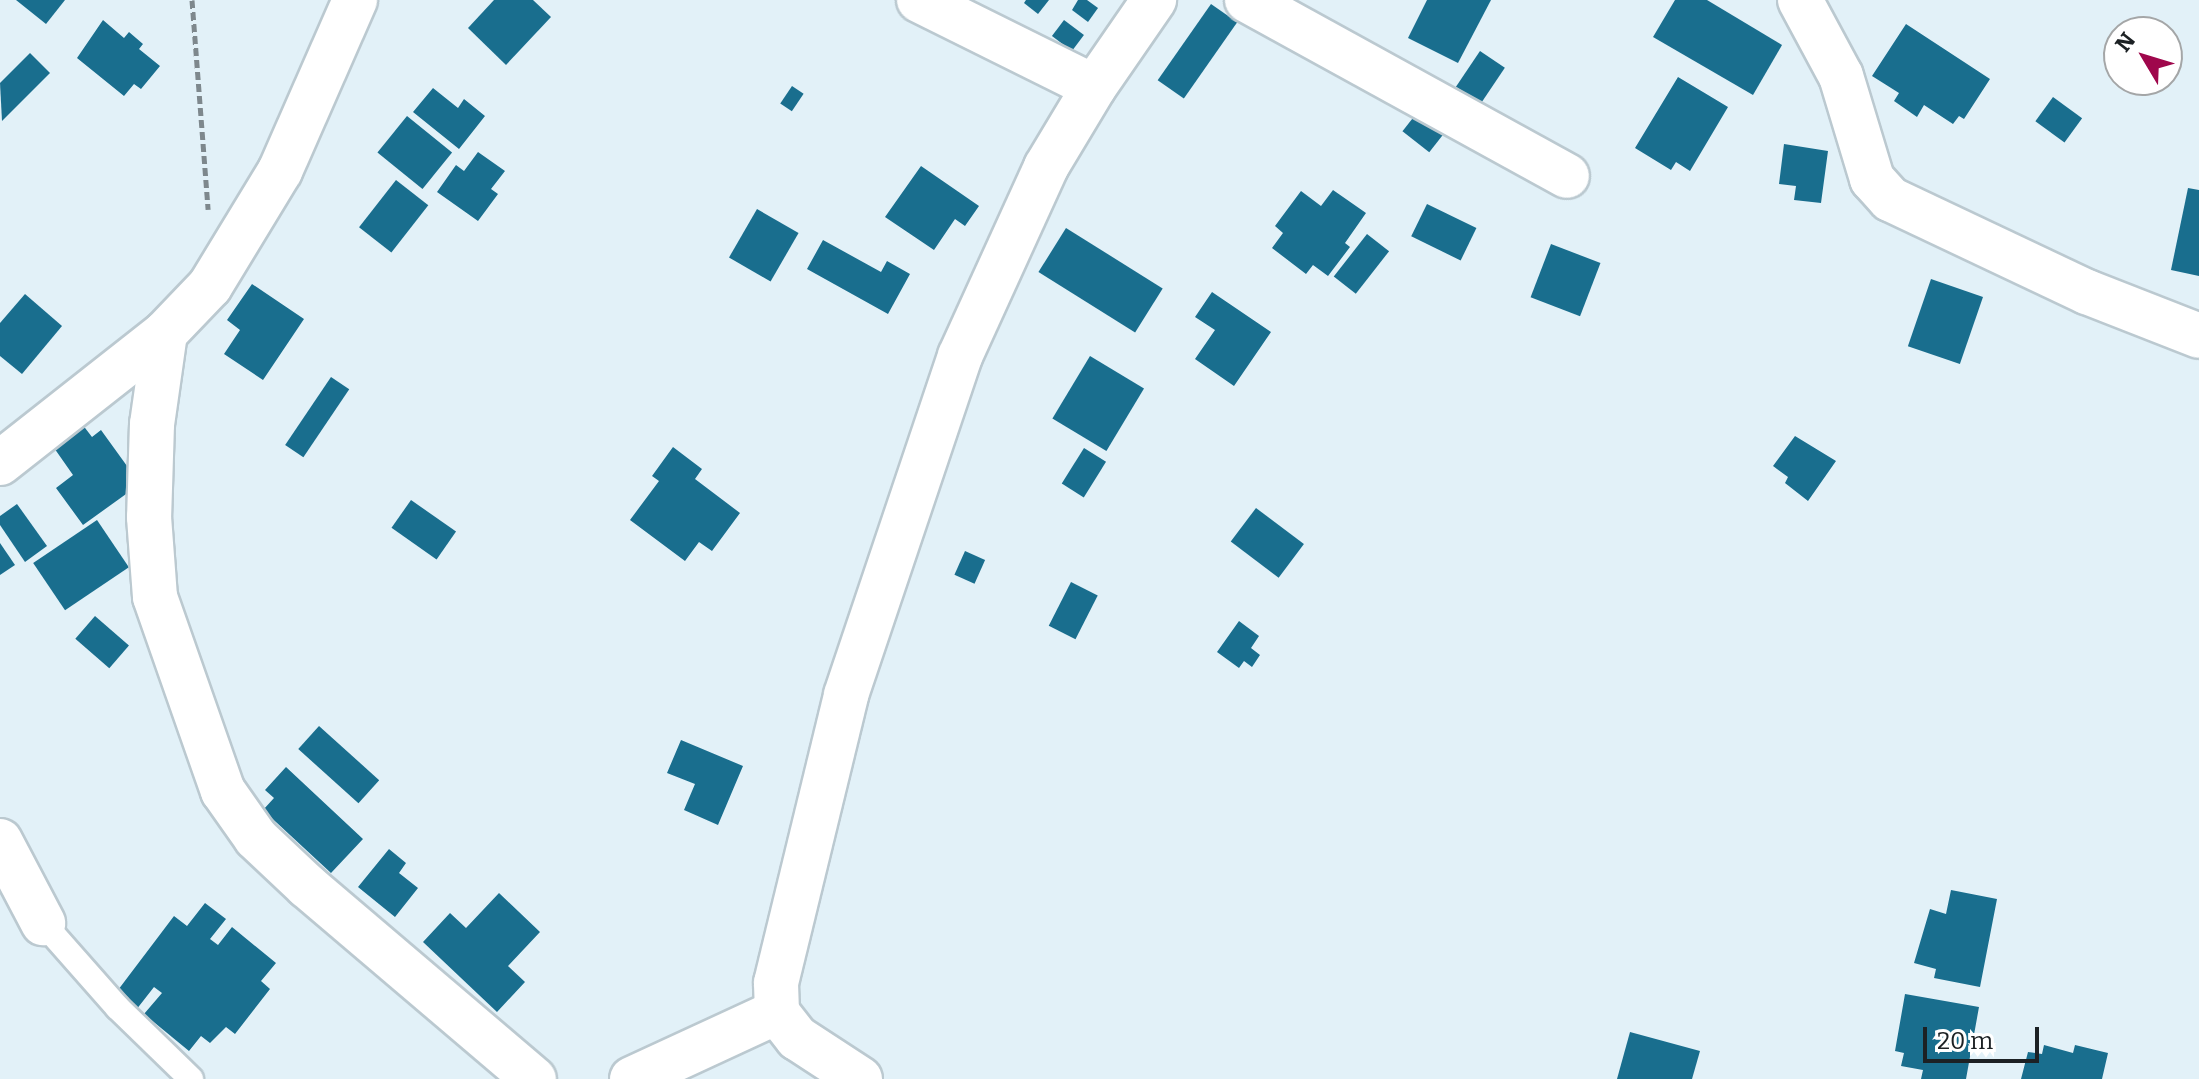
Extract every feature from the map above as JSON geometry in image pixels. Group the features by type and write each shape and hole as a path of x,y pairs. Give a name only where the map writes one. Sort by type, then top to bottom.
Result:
{"street":[{"path":"0,463 165,333 210,286 280,171 355,0"},
{"path":"919,0 1094,87"},
{"path":"860,1079 797,1038 777,1012 776,983 846,695 955,370 1046,167 1094,87 1154,0"},
{"path":"1247,0 1567,176"},
{"path":"1800,0 1841,76 1872,179 1890,199 2087,292 2199,336"},
{"path":"165,333 152,440 149,517 155,597 223,791 256,838 296,877 534,1079"},
{"path":"0,841 43,923"},
{"path":"632,1079 777,1012"}],"lane":[{"path":"43,923 118,1008 191,1079"}],"path":[{"path":"192,0 208,217"}],"building":[{"path":"16,0 65,0 46,24"},
{"path":"494,0 533,0 551,17 506,65 468,28"},
{"path":"1026,0 1049,0 1038,14 1024,3"},
{"path":"1078,0 1087,0 1098,8 1088,22 1072,10"},
{"path":"1427,0 1491,0 1458,63 1408,38"},
{"path":"1675,0 1707,0 1782,45 1753,95 1653,37"},
{"path":"1211,4 1237,22 1184,99 1158,80"},
{"path":"103,20 124,38 129,32 143,44 139,49 160,66 141,89 134,84 124,96 77,58"},
{"path":"1064,20 1084,35 1072,51 1052,36"},
{"path":"1906,24 1990,79 1964,119 1959,116 1953,124 1924,105 1917,117 1894,101 1899,93 1872,76"},
{"path":"1480,51 1505,68 1481,103 1456,87"},
{"path":"30,53 50,73 2,121 0,83"},
{"path":"1678,77 1728,107 1690,171 1676,162 1671,170 1635,148"},
{"path":"792,86 804,94 792,111 780,103"},
{"path":"433,88 458,108 464,99 485,116 459,149 413,112"},
{"path":"2053,97 2082,118 2064,142 2035,121"},
{"path":"1416,114 1443,135 1429,152 1402,131"},
{"path":"407,116 452,153 422,189 377,153"},
{"path":"1784,144 1828,151 1821,203 1794,200 1796,186 1779,184"},
{"path":"478,152 505,171 491,189 498,194 478,221 437,192 456,165 464,171"},
{"path":"921,166 979,206 965,226 955,219 934,250 885,217"},
{"path":"396,180 428,205 391,253 359,227"},
{"path":"2188,188 2199,190 2199,276 2171,270"},
{"path":"1333,190 1366,213 1345,243 1350,247 1328,276 1313,265 1306,274 1272,248 1283,233 1275,226 1301,191 1321,206"},
{"path":"1427,204 1476,228 1461,260 1411,236"},
{"path":"757,209 799,233 771,281 729,257"},
{"path":"1066,228 1163,288 1135,333 1038,272"},
{"path":"1367,234 1389,251 1356,294 1334,277"},
{"path":"823,240 881,272 887,261 910,274 888,314 807,269"},
{"path":"1551,244 1600,263 1580,316 1531,297"},
{"path":"1931,279 1983,297 1960,364 1908,346"},
{"path":"252,284 304,319 263,380 224,354 240,330 227,320"},
{"path":"1212,292 1271,332 1234,386 1195,359 1215,330 1195,317"},
{"path":"25,294 62,326 22,374 0,356 0,323"},
{"path":"1090,356 1144,388 1106,451 1052,419"},
{"path":"331,377 349,389 303,457 285,445"},
{"path":"82,424 92,437 101,430 140,484 83,525 56,488 73,475 52,445"},
{"path":"1795,436 1836,461 1808,501 1785,483 1788,477 1773,466"},
{"path":"673,447 702,469 695,479 740,513 712,551 699,542 685,561 630,520 659,481 652,476"},
{"path":"1084,448 1106,462 1084,497 1062,484"},
{"path":"411,500 456,532 437,559 391,528"},
{"path":"17,504 47,546 25,562 0,525 0,516"},
{"path":"1256,508 1304,544 1279,578 1231,542"},
{"path":"97,520 129,567 65,610 33,563"},
{"path":"0,543 15,565 0,575"},
{"path":"965,551 985,560 975,584 954,575"},
{"path":"1071,582 1098,596 1075,639 1049,626"},
{"path":"95,616 129,646 109,668 75,639"},
{"path":"1239,621 1259,636 1251,648 1260,655 1252,667 1244,661 1239,668 1217,652"},
{"path":"319,726 379,780 358,803 298,749"},
{"path":"681,740 743,766 718,825 684,810 695,784 667,773"},
{"path":"286,767 363,839 331,873 263,810 274,798 265,790"},
{"path":"389,849 406,863 399,873 418,888 395,917 358,887"},
{"path":"1951,890 1997,899 1980,987 1934,978 1936,969 1914,963 1930,909 1946,914"},
{"path":"499,893 540,932 508,966 525,982 497,1012 423,942 450,913 466,928"},
{"path":"205,903 226,919 210,939 218,945 232,927 276,963 261,981 270,989 235,1034 226,1027 210,1043 201,1036 189,1051 144,1014 162,993 154,987 136,1010 115,994 174,916 187,926"},
{"path":"1905,994 1979,1007 1966,1079 1921,1079 1923,1070 1901,1066 1904,1053 1895,1051"},
{"path":"1630,1032 1700,1051 1692,1079 1617,1079"},
{"path":"2044,1045 2073,1053 2075,1045 2108,1053 2102,1079 2021,1079 2028,1052 2042,1054"}]}
